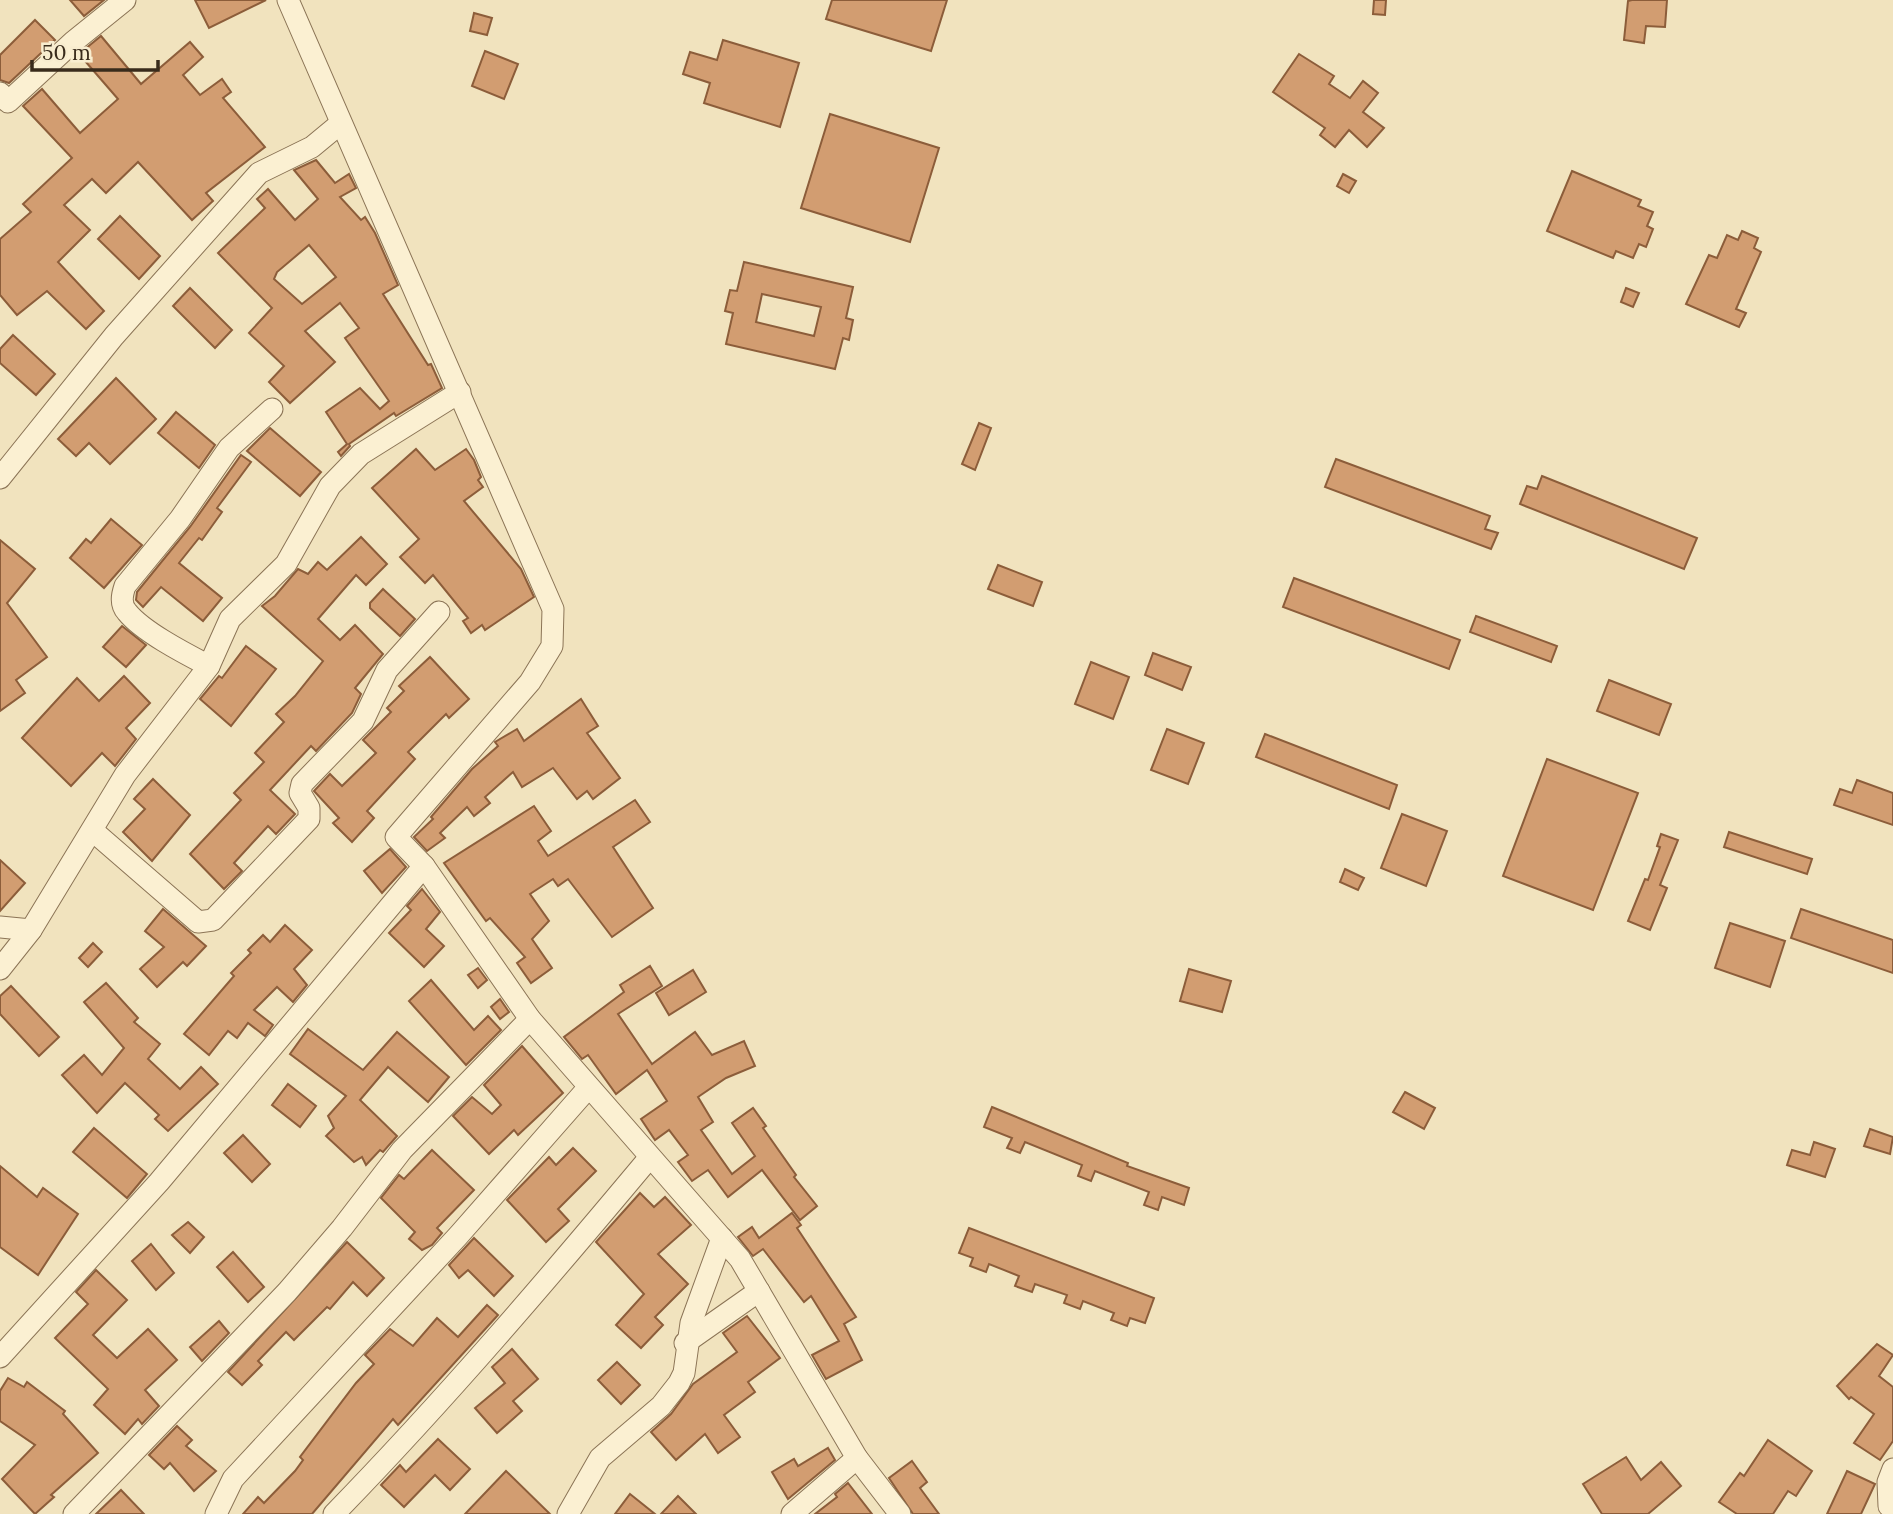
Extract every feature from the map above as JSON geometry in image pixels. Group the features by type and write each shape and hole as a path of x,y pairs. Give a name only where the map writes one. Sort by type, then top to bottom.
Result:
{"street":[{"path":"0,93 8,102 125,0"},
{"path":"288,0 553,609 552,646 530,682 396,837 424,866 530,1019 587,1088 740,1259 857,1458 900,1514"},
{"path":"0,478 6,451 46,424 114,336 259,173 312,147 341,123"},
{"path":"0,969 32,930 125,775 209,667 230,619 286,564 330,486 361,454 460,392"},
{"path":"209,667 176,649 126,611 121,598 125,586 180,519 229,448 272,409"},
{"path":"93,831 198,922 213,920 309,819 309,808 300,793 302,785 363,721 387,670 439,612"},
{"path":"0,1357 159,1182 424,866"},
{"path":"0,926 32,930"},
{"path":"74,1514 287,1292 342,1228 402,1150 530,1019"},
{"path":"216,1514 233,1479 458,1236 587,1088"},
{"path":"334,1514 387,1460 529,1300 650,1157"},
{"path":"568,1514 600,1458 661,1406 679,1383 684,1373 685,1343 722,1238"},
{"path":"685,1343 759,1291"},
{"path":"792,1514 857,1458"},
{"path":"1893,1469 1887,1493 1889,1506 1893,1509"}],"building":[{"path":"70,0 104,0 84,16"},
{"path":"195,0 266,0 209,28"},
{"path":"832,0 947,0 931,51 826,19"},
{"path":"1374,0 1386,0 1385,15 1373,14"},
{"path":"1667,0 1665,27 1646,26 1644,43 1624,40 1628,1"},
{"path":"474,13 492,18 487,35 470,31"},
{"path":"35,20 55,40 9,83 0,80 0,55"},
{"path":"101,36 141,84 190,42 203,57 183,75 200,95 222,79 231,92 223,98 265,147 206,193 213,201 192,220 138,162 106,193 92,179 64,205 90,230 58,262 104,311 86,329 47,291 17,315 0,295 0,239 31,212 23,204 72,158 23,106 42,89 80,133 118,99 79,54"},
{"path":"723,40 799,63 780,127 704,103 710,83 683,74 690,52 717,60"},
{"path":"485,51 518,64 504,99 472,86"},
{"path":"1299,54 1334,76 1329,84 1350,98 1363,81 1378,93 1363,112 1384,128 1367,147 1349,130 1335,147 1320,135 1325,128 1273,92"},
{"path":"830,114 939,148 910,242 801,208"},
{"path":"316,160 335,183 349,174 356,188 340,197 361,220 365,217 375,233 398,285 383,294 428,365 431,364 442,388 396,416 394,413 349,444 341,456 338,452 347,444 326,412 360,388 380,409 389,401 345,338 359,328 340,303 305,331 335,362 290,403 269,382 284,366 249,333 272,308 218,253 265,208 257,199 268,189 295,220 318,199 294,170","holes":["309,245 336,277 302,304 274,279 277,272"]},
{"path":"1572,171 1641,200 1638,206 1653,212 1647,226 1653,229 1646,247 1639,244 1633,258 1616,251 1613,258 1547,231"},
{"path":"1343,174 1356,181 1349,193 1337,186"},
{"path":"120,216 160,256 139,279 98,239"},
{"path":"1742,231 1758,238 1754,248 1761,252 1736,309 1746,313 1739,327 1686,304 1709,255 1717,258 1727,235 1738,240"},
{"path":"744,262 853,287 846,318 853,320 849,340 843,338 835,369 726,344 733,313 725,311 730,290 737,291","holes":["762,294 821,307 814,336 756,322"]},
{"path":"190,288 232,330 215,348 173,306"},
{"path":"1626,288 1639,293 1633,307 1621,302"},
{"path":"13,335 55,374 36,395 0,363 0,349"},
{"path":"116,378 156,419 110,464 89,443 76,456 58,439"},
{"path":"176,412 215,445 199,468 158,433"},
{"path":"979,423 991,428 975,470 962,464"},
{"path":"270,428 321,472 300,496 247,451"},
{"path":"416,449 435,470 466,449 474,460 481,477 478,480 483,487 464,501 521,569 534,597 485,630 482,625 471,633 463,621 468,618 433,575 425,583 400,557 419,539 372,488"},
{"path":"241,455 251,462 217,508 222,512 202,540 199,538 179,563 222,598 203,621 161,587 143,607 136,600 137,592 190,527"},
{"path":"1336,459 1490,516 1485,529 1498,533 1491,549 1325,487"},
{"path":"1542,476 1697,538 1684,569 1520,504 1527,486 1537,489"},
{"path":"111,519 142,545 104,588 70,558 86,539 91,543"},
{"path":"361,537 387,564 366,585 356,575 318,619 340,640 355,625 383,654 355,688 361,694 352,713 316,751 311,746 270,790 295,814 276,834 268,826 234,863 242,871 224,889 190,854 241,800 234,793 264,762 255,753 284,722 276,714 295,696 323,661 262,606 275,596 298,569 308,574 318,562 327,570"},
{"path":"0,540 35,569 7,603 47,657 16,680 25,693 0,711"},
{"path":"998,565 1042,582 1033,606 988,589"},
{"path":"1294,578 1460,640 1449,669 1283,607"},
{"path":"383,589 415,619 400,636 370,608 370,603"},
{"path":"1476,616 1557,646 1551,662 1470,632"},
{"path":"122,626 146,645 126,667 103,647"},
{"path":"246,646 276,669 231,726 200,699 219,676 222,678"},
{"path":"1153,653 1191,667 1182,690 1145,675"},
{"path":"430,657 469,699 449,718 446,714 408,752 415,759 367,811 374,818 352,842 333,823 339,818 314,791 330,774 342,786 376,753 363,740 391,712 387,708 404,691 399,686"},
{"path":"1091,662 1129,677 1113,719 1075,704"},
{"path":"124,676 150,703 126,728 136,739 115,766 102,753 71,786 22,738 77,678 99,701"},
{"path":"1609,680 1671,704 1659,735 1597,711"},
{"path":"581,699 598,726 587,733 620,778 593,799 587,791 577,799 553,768 522,787 513,772 485,797 490,803 474,816 467,807 440,833 445,838 427,851 414,837 433,819 431,817 472,769 498,746 495,742 517,729 524,741"},
{"path":"1167,729 1204,743 1188,784 1151,770"},
{"path":"1265,734 1397,785 1389,809 1256,757"},
{"path":"1547,759 1638,793 1593,910 1503,876"},
{"path":"153,779 190,815 152,861 123,832 145,809 134,799"},
{"path":"1857,780 1893,793 1893,825 1834,805 1840,789 1852,793"},
{"path":"635,800 650,822 613,847 653,908 612,937 568,879 558,886 553,879 530,894 549,921 532,939 552,968 531,983 517,963 525,957 490,918 486,921 444,863 534,806 551,831 538,841 548,856"},
{"path":"1402,814 1447,831 1426,886 1381,868"},
{"path":"1729,832 1812,859 1807,874 1724,847"},
{"path":"1661,834 1678,840 1660,885 1667,888 1650,930 1628,921 1645,879 1648,880 1660,847 1657,846"},
{"path":"390,849 406,867 382,893 364,871"},
{"path":"0,860 25,883 0,911"},
{"path":"1345,869 1364,878 1358,890 1340,882"},
{"path":"422,889 440,912 426,929 444,946 424,967 389,933 411,910 407,906"},
{"path":"163,909 206,946 187,966 183,962 157,987 140,969 164,947 145,931"},
{"path":"1801,909 1893,940 1893,973 1791,938"},
{"path":"1730,923 1785,941 1770,987 1715,968"},
{"path":"285,925 312,950 294,969 307,985 293,1002 277,987 254,1010 273,1025 265,1036 248,1023 237,1038 228,1031 209,1055 184,1034 234,976 231,973 251,953 248,950 263,935 270,942"},
{"path":"93,943 102,952 88,967 79,958"},
{"path":"650,966 662,986 618,1014 652,1064 695,1032 712,1055 744,1041 755,1066 726,1078 698,1097 713,1122 701,1130 732,1174 755,1156 732,1123 753,1108 766,1126 763,1128 796,1175 794,1177 817,1206 800,1220 762,1170 728,1197 708,1170 692,1181 678,1162 688,1155 669,1130 655,1140 641,1119 667,1101 647,1070 616,1094 588,1055 582,1059 564,1037 624,992 620,985"},
{"path":"478,968 487,980 478,988 468,975"},
{"path":"1189,969 1231,981 1222,1012 1180,1001"},
{"path":"693,970 706,992 669,1015 656,993"},
{"path":"431,980 474,1030 488,1016 501,1030 466,1065 409,1001"},
{"path":"106,983 138,1018 134,1022 160,1044 148,1059 180,1089 201,1067 218,1084 168,1131 155,1119 159,1115 125,1083 97,1113 62,1075 84,1055 102,1075 124,1048 84,1002"},
{"path":"11,986 59,1037 39,1056 0,1014 0,996"},
{"path":"500,999 509,1012 500,1019 491,1007"},
{"path":"308,1029 363,1070 397,1032 449,1077 428,1102 388,1067 360,1100 397,1136 383,1152 380,1150 366,1165 362,1157 354,1162 326,1136 334,1128 328,1116 346,1096 290,1054"},
{"path":"522,1046 563,1093 518,1135 514,1130 489,1154 453,1116 472,1097 492,1114 501,1105 484,1085"},
{"path":"288,1084 316,1106 300,1127 272,1105"},
{"path":"1405,1092 1435,1108 1424,1129 1393,1112"},
{"path":"992,1107 1128,1163 1127,1166 1189,1188 1184,1205 1162,1197 1158,1210 1144,1205 1149,1192 1095,1171 1091,1181 1078,1176 1082,1165 1025,1142 1020,1153 1007,1148 1012,1138 984,1127"},
{"path":"94,1128 147,1174 127,1198 73,1152"},
{"path":"1870,1129 1893,1137 1890,1154 1864,1146"},
{"path":"243,1135 270,1164 252,1182 224,1153"},
{"path":"1814,1142 1835,1149 1825,1177 1787,1165 1792,1150 1810,1155"},
{"path":"573,1148 596,1171 558,1209 569,1221 546,1242 507,1200 549,1157 556,1165"},
{"path":"432,1150 474,1190 437,1228 442,1233 432,1245 422,1250 409,1239 415,1232 381,1198 399,1175 404,1179"},
{"path":"0,1166 37,1197 43,1188 78,1214 38,1275 0,1247"},
{"path":"640,1193 654,1207 665,1197 691,1225 658,1254 688,1284 655,1317 663,1325 641,1348 616,1325 644,1294 596,1242"},
{"path":"792,1213 801,1225 797,1228 856,1317 844,1324 862,1360 826,1379 812,1355 839,1341 811,1296 804,1302 763,1249 753,1256 738,1237 752,1227 759,1238"},
{"path":"188,1222 204,1237 190,1253 172,1235"},
{"path":"969,1228 1154,1298 1145,1323 1130,1318 1127,1326 1111,1320 1114,1313 1083,1301 1080,1309 1064,1303 1067,1295 1035,1284 1032,1292 1015,1286 1019,1276 989,1264 986,1272 970,1266 973,1258 959,1253"},
{"path":"474,1238 513,1276 494,1296 468,1270 459,1278 449,1265"},
{"path":"347,1242 384,1278 367,1296 353,1282 330,1309 327,1307 294,1340 286,1332 258,1361 262,1365 242,1385 228,1372"},
{"path":"151,1244 174,1273 156,1290 132,1261"},
{"path":"233,1252 264,1287 248,1302 217,1267"},
{"path":"96,1270 127,1300 93,1335 117,1358 148,1329 177,1360 145,1390 159,1406 142,1424 138,1419 125,1434 94,1405 108,1389 55,1338 88,1304 76,1292"},
{"path":"487,1305 498,1315 398,1425 393,1419 312,1514 243,1514 258,1497 264,1503 295,1471 303,1460 300,1457 356,1383 374,1364 365,1355 390,1329 413,1346 437,1318 458,1337"},
{"path":"747,1316 780,1358 748,1382 755,1392 724,1415 740,1437 718,1453 705,1434 676,1460 651,1432 671,1414 693,1384 737,1352 723,1333"},
{"path":"219,1321 229,1333 202,1361 190,1347"},
{"path":"1877,1344 1893,1355 1879,1376 1893,1387 1893,1441 1880,1460 1854,1443 1874,1414 1851,1397 1849,1399 1837,1386"},
{"path":"512,1349 538,1379 513,1401 522,1411 497,1433 475,1408 505,1383 492,1367"},
{"path":"617,1362 640,1385 621,1404 598,1380"},
{"path":"8,1378 24,1387 27,1382 65,1411 63,1414 98,1453 51,1495 54,1497 35,1514 2,1479 35,1445 0,1421 0,1391"},
{"path":"177,1426 192,1440 186,1446 216,1471 194,1491 170,1463 164,1469 149,1455"},
{"path":"438,1439 470,1469 450,1490 435,1475 404,1507 381,1485 400,1465 406,1472"},
{"path":"1768,1440 1812,1471 1796,1496 1788,1491 1773,1514 1737,1514 1719,1502 1740,1473 1744,1476"},
{"path":"828,1448 835,1460 788,1499 772,1472 794,1459 798,1466"},
{"path":"1626,1457 1641,1480 1661,1462 1681,1486 1648,1514 1602,1514 1583,1484"},
{"path":"912,1461 927,1482 920,1488 939,1514 913,1514 889,1478"},
{"path":"506,1471 550,1514 465,1514"},
{"path":"1847,1471 1875,1484 1861,1514 1827,1514"},
{"path":"848,1483 872,1514 815,1514 837,1497 835,1494"},
{"path":"121,1490 144,1514 96,1514"},
{"path":"630,1494 655,1514 615,1514"},
{"path":"678,1496 696,1514 661,1514"}]}
